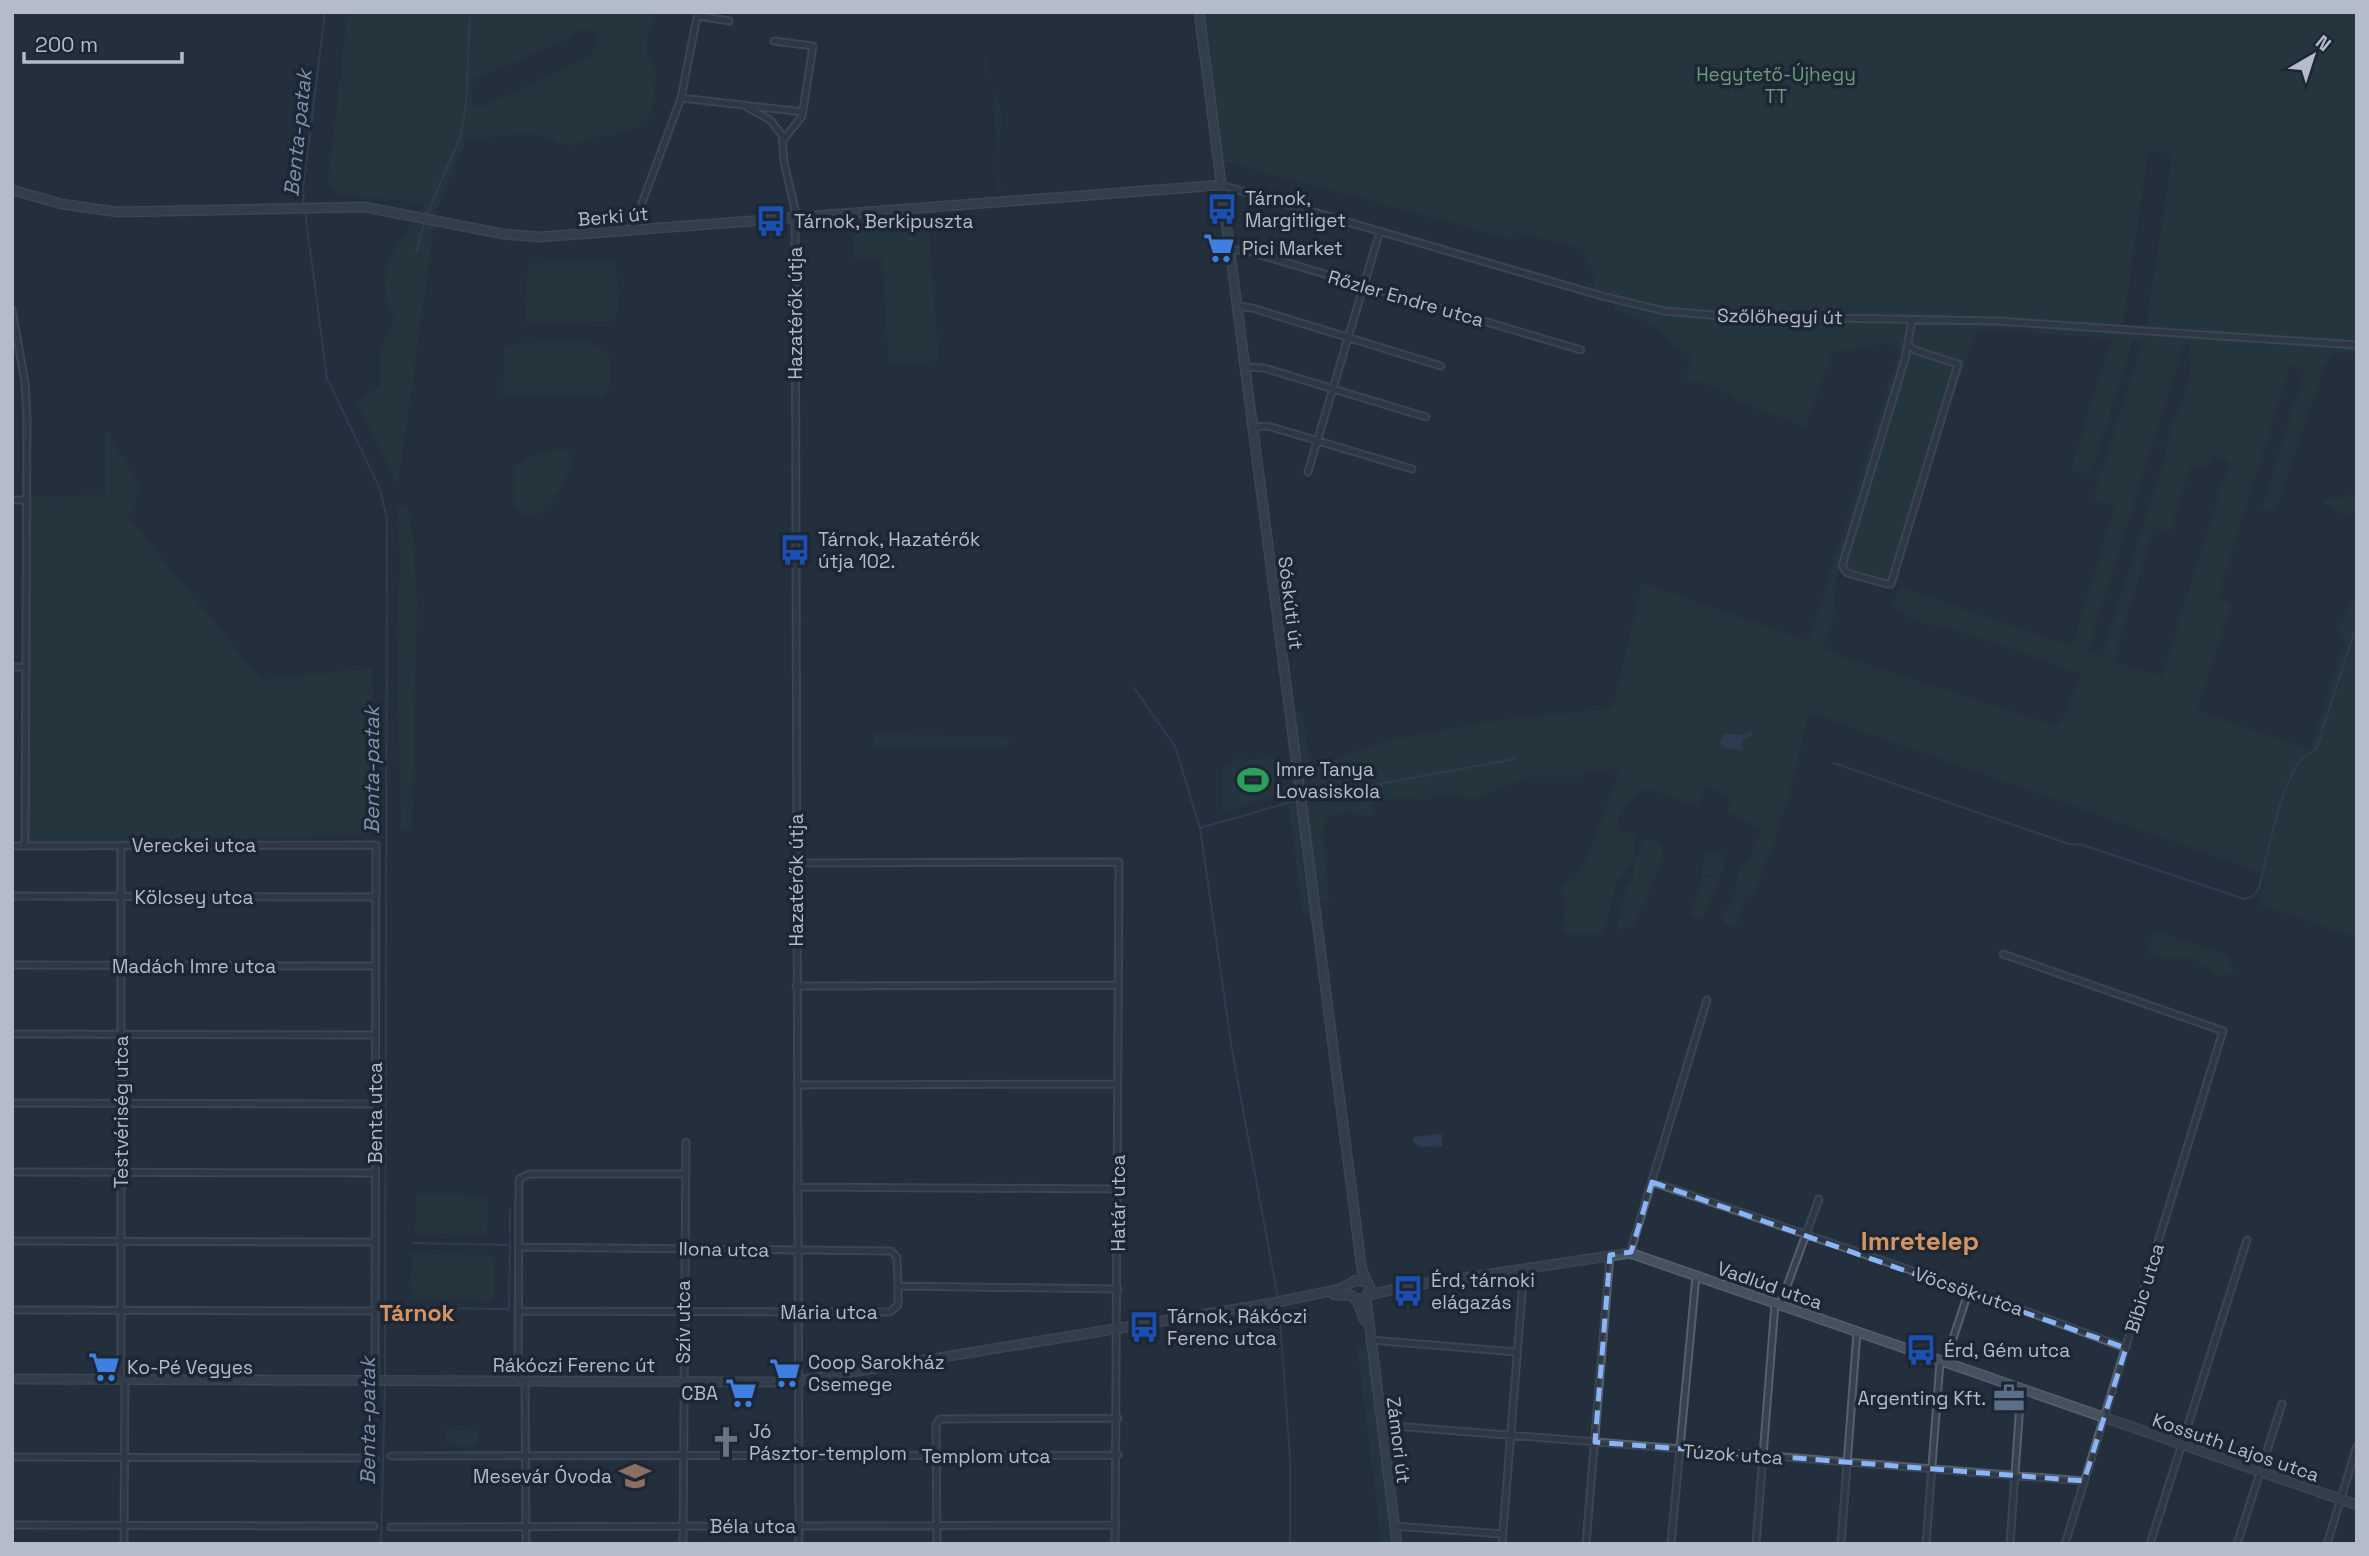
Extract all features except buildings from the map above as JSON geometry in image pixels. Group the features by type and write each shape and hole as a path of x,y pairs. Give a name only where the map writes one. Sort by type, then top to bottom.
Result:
{"street":[{"name":"Sóskúti út","path":"1199,12 1362,1270 1368,1283 1367,1296"},
{"path":"632,230 681,99 698,14 729,21"},
{"path":"747,107 776,125 783,140 800,120 813,46 774,41"},
{"path":"681,99 803,112"},
{"name":"Hazatérők útja","path":"783,140 795,216 799,1544"},
{"name":"Berki út","path":"12,190 62,204 118,212 173,214 311,207 383,210 531,237 1221,185"},
{"name":"Szőlőhegyi út","path":"1221,185 1653,309 1724,316 1998,321 2357,345"},
{"path":"1308,472 1380,231"},
{"name":"Rőzler Endre utca","path":"1230,250 1244,250 1581,350"},
{"path":"1237,306 1252,308 1441,366"},
{"path":"12,310 25,382 25,846"},
{"path":"1909,345 1918,351 1956,361 1957,368 1891,583 1850,574 1842,566 1909,345 1912,320"},
{"path":"1245,367 1254,366 1426,417"},
{"path":"1253,427 1268,426 1412,470"},
{"path":"12,500 25,500"},
{"path":"12,667 24,667"},
{"name":"Testvériség utca","path":"121,845 120,1241 124,1544"},
{"name":"Vereckei utca","path":"12,846 376,845"},
{"name":"Benta utca","path":"375,1380 376,845"},
{"name":"Határ utca","path":"796,863 1119,862 1118,1455 1115,1544"},
{"name":"Kölcsey utca","path":"12,896 376,897"},
{"name":"Bíbic utca","path":"2003,954 2223,1031 2065,1544"},
{"name":"Madách Imre utca","path":"12,965 376,966"},
{"path":"796,986 1118,985"},
{"path":"1630,1253 1707,1000"},
{"path":"12,1034 375,1035"},
{"path":"797,1085 1118,1084"},
{"path":"12,1103 376,1104"},
{"name":"Szív utca","path":"683,1544 682,1382 686,1142"},
{"path":"12,1172 375,1173"},
{"path":"526,1544 518,1311 519,1179 529,1174 685,1174"},
{"name":"Vöcsök utca","path":"1653,1182 1969,1290 2126,1348"},
{"path":"797,1187 1118,1189"},
{"name":"Sóskúti út","path":"1353,1197 1357,1270 1352,1283 1353,1297"},
{"path":"1756,1544 1777,1305 1819,1199"},
{"path":"2150,1544 2248,1240"},
{"path":"12,1241 375,1242"},
{"name":"Ilona utca","path":"519,1247 894,1252 897,1257 898,1286"},
{"name":"Vadlúd utca","path":"1303,1298 1367,1296 1415,1285 1630,1253 2104,1418"},
{"path":"1586,1544 1609,1255"},
{"path":"1502,1544 1524,1269"},
{"path":"1671,1544 1696,1276"},
{"path":"1303,1298 1352,1283"},
{"name":"Vadlúd utca","path":"1352,1283 1415,1285"},
{"name":"Mária utca","path":"518,1311 890,1312 898,1306 898,1286 1118,1289"},
{"path":"1926,1544 1942,1362 1969,1290"},
{"name":"Zámori út","path":"1367,1296 1370,1340 1397,1544"},
{"name":"Zámori út","path":"1353,1297 1370,1340"},
{"name":"Rákóczi Ferenc út","path":"12,1379 798,1381 1303,1298"},
{"path":"12,1310 375,1311"},
{"path":"1841,1544 1857,1332"},
{"path":"1370,1340 1517,1352"},
{"path":"2010,1544 2021,1389"},
{"path":"2237,1544 2282,1404"},
{"path":"937,1544 938,1422 943,1419 1118,1418"},
{"name":"Kossuth Lajos utca","path":"2104,1418 2357,1505"},
{"name":"Túzok utca","path":"1382,1425 2084,1481"},
{"path":"2327,1544 2357,1446"},
{"name":"Templom utca","path":"391,1456 1118,1455"},
{"path":"12,1457 375,1458"},
{"path":"12,1525 374,1525"},
{"name":"Béla utca","path":"391,1527 1116,1525"},
{"path":"1394,1526 1503,1534"}],"highlighted area":[{"path":"1652,1182 2126,1348 2084,1481 1595,1442 1610,1255 1631,1252"}],"green space":[{"path":"348,12 655,12 648,32 647,52 656,73 652,112 639,126 613,135 587,138 577,145 560,144 553,139 529,133 466,140 434,215 421,212 424,203 339,194 328,181","holes":["587,26 596,33 598,41 591,56 480,108 472,103 471,86 475,79 567,39"]},
{"name":"Hegytető-Újhegy TT","path":"1196,12 2357,12 2357,353 2335,353 2324,367 2275,513 2262,509 2305,371 2290,365 2217,598 2231,603 2196,710 2310,750 2346,642 2338,636 2339,630 2357,585 2357,938 2258,904 2267,877 2240,865 1809,712 1788,800 1757,886 1751,896 1746,896 1736,926 1725,924 1724,915 1735,896 1739,867 1750,859 1762,829 1727,812 1731,799 1708,786 1697,806 1647,788 1625,805 1618,817 1619,830 1634,835 1634,855 1631,864 1624,870 1627,872 1615,882 1614,896 1603,930 1600,933 1562,934 1566,900 1559,890 1575,878 1587,857 1620,772 1618,768 1592,771 1579,777 1527,777 1472,799 1444,793 1424,801 1413,798 1376,799 1371,815 1363,817 1350,812 1326,817 1323,834 1329,900 1310,903 1311,912 1303,914 1287,794 1304,791 1294,713 1302,711 1311,768 1387,741 1494,721 1613,708 1642,583 1809,641 1900,348 1887,343 1832,352 1805,427 1738,401 1716,386 1686,380 1691,355 1675,349 1658,329 1614,310 1617,297 1592,290 1596,274 1581,248 1515,231 1512,239 1227,162 1216,163","holes":["2148,151 2173,154 2146,327 2123,325","1977,329 2112,338 2071,470 2091,474 2133,339 2144,339 2093,499 2115,506 2072,647 1900,587 1893,606 1921,624 1942,626 1985,639 2082,674 2059,727 1834,654 1823,645 1832,625 1837,571 1888,586","2184,344 2189,344 2191,363 2187,389 2170,433 2166,455 2101,658 2087,652","2213,455 2230,461 2162,677 2113,661 2154,528 2170,532 2191,464 2207,469"]},
{"path":"985,51 986,59 990,72 984,71"},
{"path":"992,81 1001,114 999,176 1001,185 1007,188 997,189 995,97"},
{"path":"927,214 939,360 889,365 882,259 854,260 850,217"},
{"path":"412,223 434,226 398,485 357,402 380,387 380,349 396,318 385,291 387,269"},
{"path":"616,262 618,311 612,322 526,323 528,263"},
{"path":"584,340 609,354 610,384 604,396 503,396 505,348 517,344"},
{"path":"105,429 141,488 128,517 261,680 372,668 375,834 29,848 29,497 105,495"},
{"path":"555,449 565,450 571,455 565,481 555,497 535,516 523,515 515,506 515,467 529,457"},
{"path":"2357,486 2357,516 2336,512 2322,501 2350,495"},
{"path":"398,505 407,506 411,515 417,600 412,830 401,830 397,631 400,567"},
{"path":"874,734 1010,739 1009,745 1001,748 874,747"},
{"name":"Imre Tanya Lovasiskola","path":"1282,758 1285,793 1223,812 1223,766 1232,765 1232,759 1243,759 1247,763 1248,760"},
{"path":"1644,840 1661,842 1663,858 1635,922 1629,928 1618,929 1620,907 1629,887 1625,884 1632,883 1634,866"},
{"path":"1709,851 1723,854 1724,872 1707,875 1706,879 1721,875 1702,918 1690,917 1702,880 1704,856"},
{"path":"2155,931 2229,956 2228,966 2235,972 2216,976 2192,958 2171,959 2147,953"},
{"path":"417,1194 488,1196 487,1236 415,1233"},
{"path":"412,1253 495,1256 493,1301 411,1298"},
{"path":"1357,1344 1368,1355 1392,1544 1382,1544"},
{"path":"447,1429 478,1431 477,1446 446,1444"}],"water":[{"path":"1750,731 1753,735 1743,739 1742,751 1724,747 1720,742 1724,734 1744,735"},
{"path":"1442,1134 1442,1146 1420,1147 1413,1142 1414,1137"}],"waterway":[{"name":"Benta-patak","path":"304,206 303,189 325,12"},
{"path":"427,214 461,135 466,106 470,12"},
{"name":"Benta-patak","path":"305,211 327,378 380,489 387,519 385,1378"},
{"path":"416,253 424,223"},
{"path":"2322,731 2357,624"},
{"path":"1134,688 1175,746 1200,828 1232,1050 1278,1298"},
{"path":"2308,754 2316,749 2321,736"},
{"path":"1834,763 2069,844 2083,845 2244,899 2253,896 2259,888 2282,799 2296,766 2304,756"},
{"path":"1303,798 1515,759"},
{"path":"1200,828 1298,800"},
{"path":"510,1210 510,1235"},
{"path":"407,1308 509,1309 510,1239"},
{"path":"413,1243 509,1245"},
{"path":"1279,1307 1290,1458 1290,1544"},
{"name":"Benta-patak","path":"381,1544 385,1383"}],"place":[{"name":"Tárnok, Margitliget","path":"1222,209"},
{"name":"Tárnok, Berkipuszta","path":"771,221"},
{"name":"Pici Market","path":"1219,248"},
{"name":"Tárnok, Hazatérők útja 102.","path":"795,550"},
{"name":"Imre Tanya Lovasiskola","path":"1253,780"},
{"name":"Érd, tárnoki elágazás","path":"1408,1291"},
{"name":"Tárnok, Rákóczi Ferenc utca","path":"1144,1327"},
{"name":"Érd, Gém utca","path":"1921,1350"},
{"name":"Ko-Pé Vegyes","path":"104,1367"},
{"name":"Coop Sarokház Csemege","path":"785,1373"},
{"name":"CBA","path":"741,1393"},
{"name":"Argenting Kft.","path":"2009,1398"},
{"name":"Jó Pásztor-templom","path":"726,1442"},
{"name":"Mesevár Óvoda","path":"635,1476"}],"district":[{"name":"Imretelep","path":"1920,1241"},
{"name":"Tárnok","path":"417,1313"}]}
